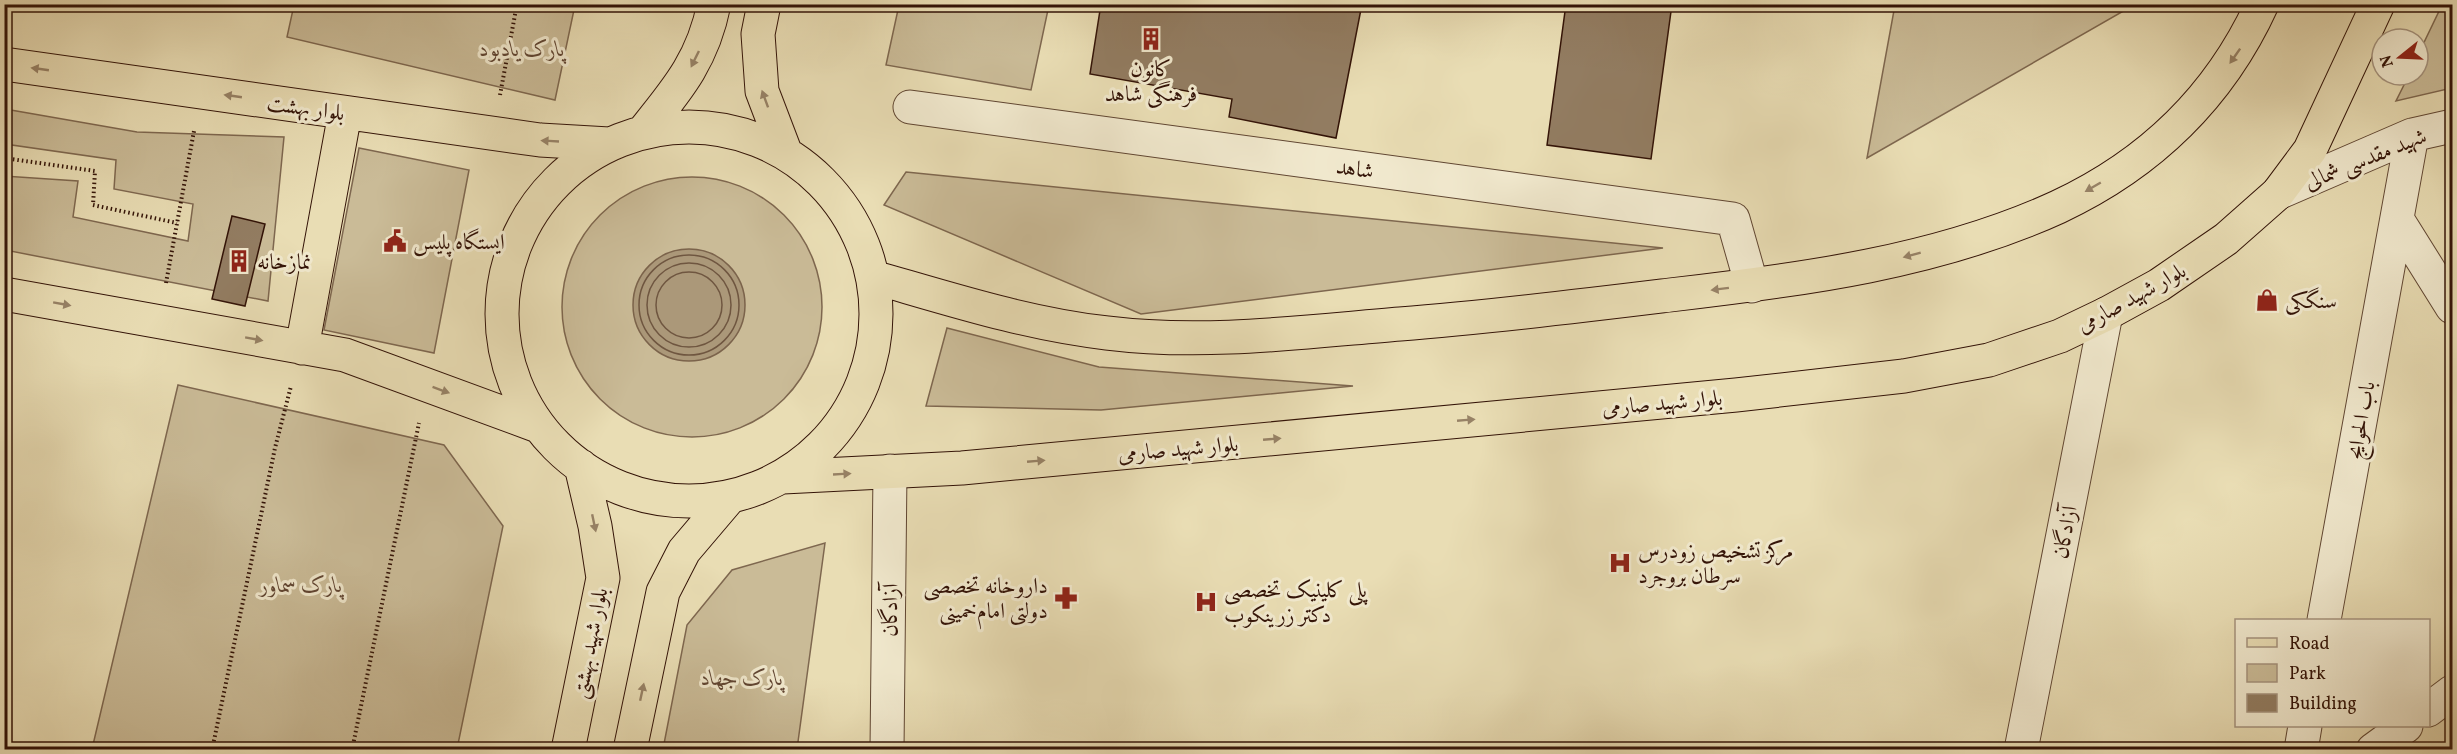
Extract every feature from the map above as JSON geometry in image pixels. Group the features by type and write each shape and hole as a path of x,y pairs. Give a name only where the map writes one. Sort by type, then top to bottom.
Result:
{"main road":[{"path":"642,132 685,79 709,30 714,4"},
{"path":"764,4 758,34 762,91 786,154"},
{"path":"873,277 1020,319 1109,334 1219,338 1491,317 1752,285 1900,259 1990,234 2061,206 2132,165 2175,128 2210,93 2245,42 2262,4"},
{"name":"بلوار شهید صارمی","path":"783,477 974,467 1677,401 1904,376 1989,360 2060,336 2106,315 2159,285 2226,239 2278,193 2310,150 2378,4"},
{"name":"بلوار بهشت","path":"4,64 493,134 540,140 609,144"},
{"path":"302,348 345,113"},
{"path":"692,126 741,133 786,154 826,186 856,228 873,277 875,335 860,392 829,440 783,477 757,490 729,498 685,502 642,496 600,480 580,466 565,455 538,426 516,384 503,339 503,291 514,245 537,204 570,170 609,144 642,132 692,126"},
{"path":"4,294 345,355 538,426"},
{"name":"بلوار شهید بهشتی","path":"568,750 603,578 595,526 580,466"},
{"path":"630,750 663,592 684,550 729,498"}],"street":[{"name":"شاهد","path":"910,106 1733,219 1752,285"},
{"name":"شهید مقدسی شمالی","path":"2278,193 2412,135 2452,126"},
{"name":"باب الحوایج","path":"2324,619 2412,135"},
{"path":"2397,219 2452,307"},
{"name":"آزادگان","path":"2021,750 2106,315"},
{"name":"آزادگان","path":"887,750 890,471"},
{"path":"2430,708 2452,692"},
{"path":"2301,750 2305,727"},
{"path":"2373,750 2405,727"}],"path":[{"path":"493,134 517,4"},
{"path":"159,322 201,92"},
{"path":"4,158 95,171 93,205 177,223"},
{"path":"212,750 275,448 302,348"},
{"path":"352,750 427,384"}],"green space":[{"name":"پارک یادبود","path":"294,4 575,5 555,100 287,37"},
{"path":"1895,4 2134,5 1867,158"},
{"path":"899,5 1049,5 1031,90 886,65"},
{"path":"2442,5 2452,5 2452,88 2396,101 2403,87 2430,87 2430,30"},
{"path":"5,109 137,132 284,137 268,301 5,250 4,176 78,181 73,217 188,241 193,204 114,189 116,160 5,144"},
{"path":"359,148 469,170 434,353 324,330"},
{"path":"906,172 1663,248 1141,314 884,205"},
{"path":"692,177 717,180 742,187 764,199 784,215 800,235 812,257 819,282 822,307 819,332 812,357 800,379 784,399 764,415 742,427 717,434 692,437 667,434 642,427 620,415 600,399 584,379 572,357 565,332 562,307 565,282 572,257 584,235 600,215 620,199 642,187 667,180"},
{"path":"947,328 1099,367 1353,386 1101,410 926,406"},
{"name":"پارک سماور","path":"178,385 444,445 503,526 457,749 92,749"},
{"name":"پارک جهاد","path":"825,543 797,749 663,749 687,625 732,570"}],"water":[{"path":"689,249 710,254 728,266 740,284 745,305 740,326 728,344 710,356 689,361 668,356 650,344 638,326 633,305 638,284 650,266 668,254"}],"building":[{"path":"1101,4 1362,4 1336,138 1229,117 1232,99 1090,74"},
{"path":"1566,4 1672,4 1651,159 1547,145"},
{"name":"نمازخانه","path":"232,216 265,224 245,306 212,299"}],"place":[{"name":"کانون فرهنگی شاهد","path":"1151,39"},
{"name":"ایستگاه پلیس","path":"395,241"},
{"name":"نمازخانه","path":"239,261"},
{"name":"سنگکی","path":"2267,300"},
{"name":"مرکز تشخیص زودرس سرطان بروجرد","path":"1620,563"},
{"name":"داروخانه تخصصی دولتی امام‌خمینی","path":"1066,598"},
{"name":"پلی کلینیک تخصصی دکتر زرینکوب","path":"1206,602"}]}
